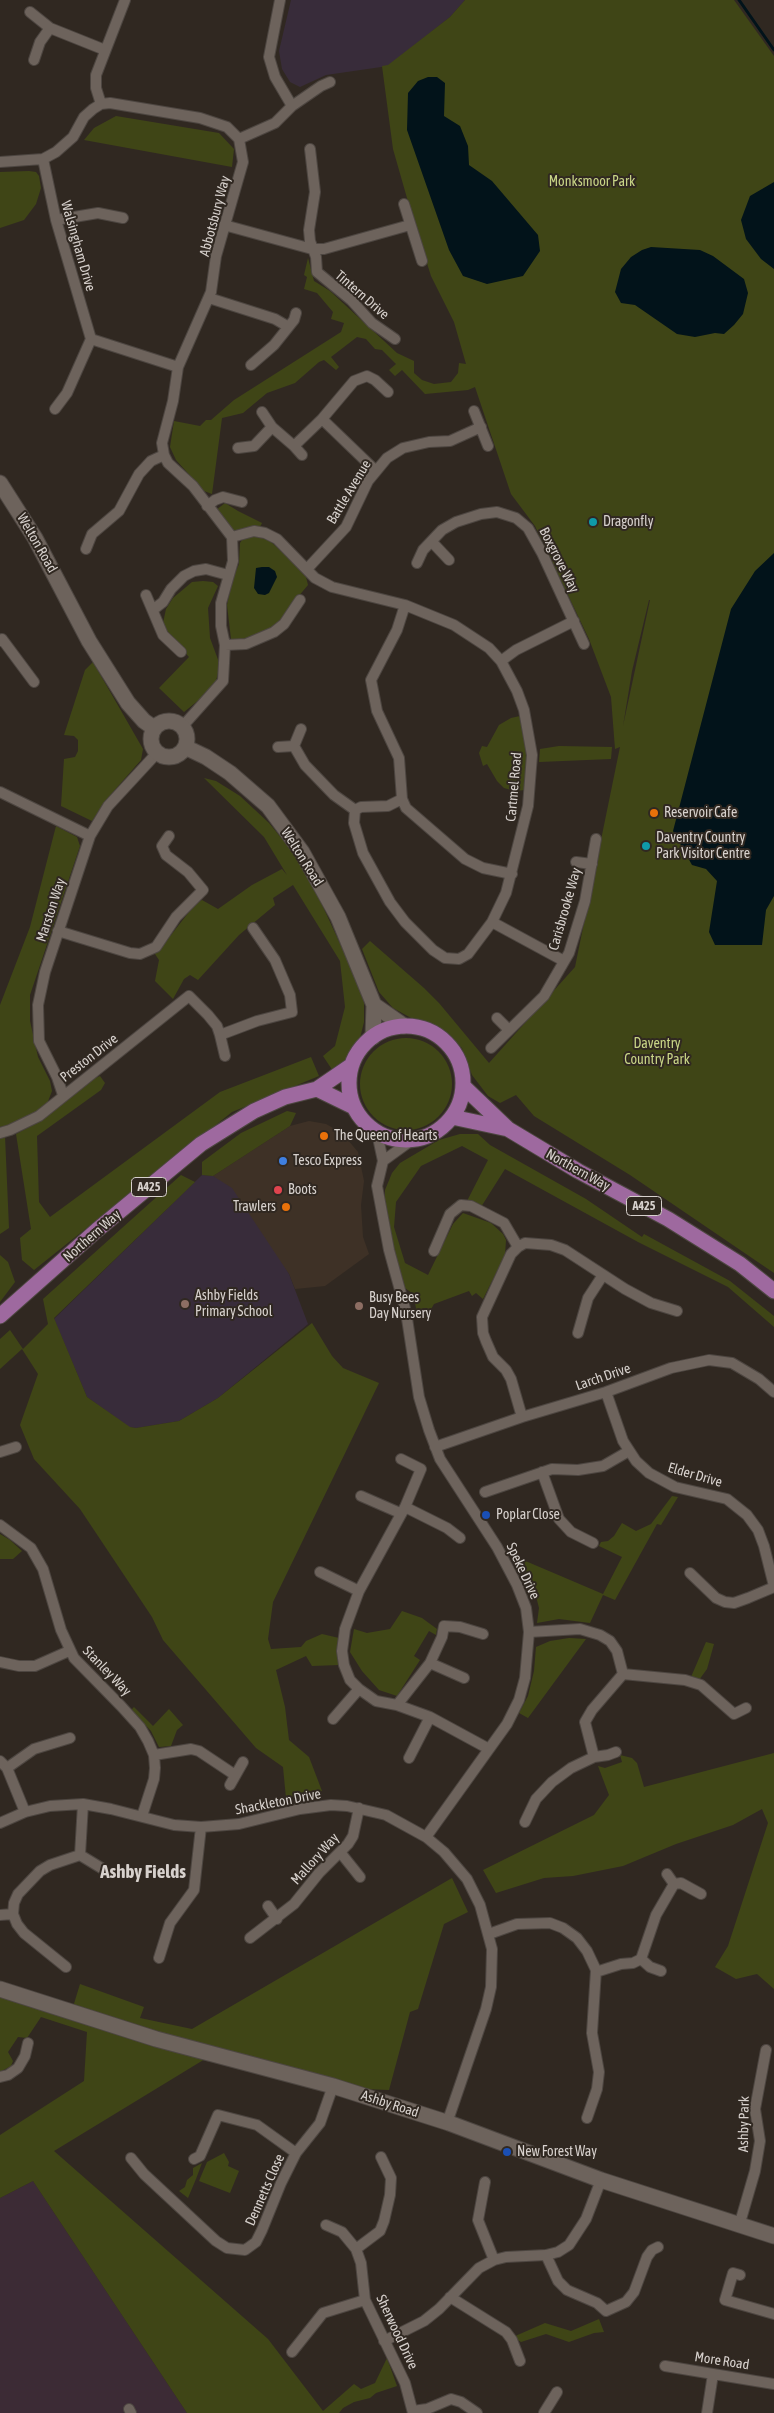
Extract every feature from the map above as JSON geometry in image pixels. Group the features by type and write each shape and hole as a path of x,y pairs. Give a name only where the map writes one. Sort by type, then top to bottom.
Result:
{"main road":[{"path":"404,1026 426,1030 446,1042 458,1061 463,1086 461,1098 452,1117 431,1135 412,1140 392,1139 377,1133 362,1120 354,1107 349,1086 352,1065 359,1052 373,1037 389,1029 404,1026"},
{"name":"A425","path":"317,1089 352,1065"},
{"name":"A425","path":"463,1086 508,1129"},
{"path":"317,1089 354,1107"},
{"name":"Northern Way","path":"0,1316 97,1230 201,1144 254,1111 285,1097 317,1089"},
{"name":"A425","path":"452,1117 508,1129"},
{"name":"Northern Way","path":"508,1129 578,1171 668,1219 740,1264 774,1291"}],"street":[{"path":"101,104 96,88 96,76 125,0"},
{"path":"280,0 269,57 275,77 292,106"},
{"path":"30,12 50,28 105,50"},
{"path":"34,60 40,42 50,28"},
{"path":"0,162 43,159 56,152 73,137 84,118 101,104 118,104 200,118 226,127 239,139 275,123 292,106 330,82"},
{"name":"Abbotsbury Way","path":"164,455 163,432 173,401 178,367 209,298 224,225 243,162 239,139"},
{"name":"Tintern Drive","path":"310,149 315,192 309,230 317,272 320,277 339,290 372,323 395,339"},
{"name":"Walsingham Drive","path":"43,159 56,220 91,339"},
{"path":"404,204 422,261"},
{"path":"56,220 98,213 123,218"},
{"path":"224,225 312,249 324,249 410,225"},
{"path":"209,298 275,319 287,326"},
{"path":"251,365 274,345 287,326 294,320 296,313"},
{"path":"55,409 67,393 91,339 178,367"},
{"path":"294,446 322,419 354,381 367,376 388,392"},
{"path":"474,411 488,446"},
{"path":"262,412 272,427 302,455"},
{"path":"322,419 375,470"},
{"path":"238,448 254,446 272,427"},
{"name":"Battle Avenue","path":"307,569 346,528 375,470 387,458 403,448 429,442 450,441 481,427"},
{"path":"86,549 92,534 119,511 139,474 152,461 164,455 168,463 193,486 232,537 233,561 221,603 221,626 225,645 222,681 182,727"},
{"name":"Welton Road","path":"0,484 35,538 89,641 128,703 144,721 154,728"},
{"path":"207,506 214,500 223,497 242,502"},
{"name":"Boxgrove Way","path":"417,563 423,550 442,530 481,514 497,512 516,518 528,528 584,644"},
{"name":"Cartmel Road","path":"232,537 254,531 265,533 277,538 315,578 332,587 405,605 454,626 489,648 501,661 517,691 524,710 532,755 528,806 506,893 492,922 468,954 459,958 445,958 433,950 405,922 390,902 363,853 354,823 355,810"},
{"path":"432,542 449,560"},
{"path":"154,609 163,602 171,589 184,576 194,571 206,569 228,574"},
{"path":"146,595 154,609 163,635 181,652"},
{"path":"225,645 246,644 274,632 284,624 300,600"},
{"path":"405,605 397,630 371,680 377,711 399,758 402,799 406,808 465,859 482,868 512,874"},
{"path":"501,661 516,650 574,621"},
{"path":"1,639 34,682"},
{"path":"168,721 182,727 187,736 185,747 176,755 169,757 157,753 151,741 154,728 168,721"},
{"path":"294,746 301,729"},
{"path":"294,746 305,765 334,795 355,810 361,807 388,806 402,799"},
{"path":"278,747 294,746"},
{"name":"Welton Road","path":"185,747 230,772 268,806 302,852 338,917 374,1005 373,1037"},
{"name":"Marston Way","path":"63,1095 57,1077 39,1041 38,1005 44,972 90,836 108,806 157,753"},
{"path":"0,792 90,836"},
{"path":"58,931 130,953 140,954 156,947 176,917 203,890 188,872 166,855 162,846 169,836"},
{"name":"Carisbrooke Way","path":"491,1048 544,996 564,961 573,940 592,864 596,839"},
{"name":"Carisbrooke Way","path":"576,862 592,864"},
{"name":"Carisbrooke Way","path":"492,922 564,961"},
{"path":"225,1056 220,1035 257,1021 292,1012 290,995 274,960 254,928"},
{"name":"Preston Drive","path":"0,1133 38,1116 189,996 217,1026 220,1035"},
{"path":"374,1005 404,1026"},
{"path":"497,1018 509,1030"},
{"name":"Speke Drive","path":"377,1133 383,1161 377,1186 382,1218 406,1312 419,1397 435,1447 450,1476 497,1546 517,1585 526,1608 529,1632 525,1678 519,1700 506,1724 426,1837"},
{"path":"383,1161 412,1140"},
{"path":"434,1251 450,1214 461,1204 471,1206 504,1222 518,1247"},
{"path":"522,1417 512,1379 493,1357 486,1341 483,1333 482,1317 512,1254 525,1242 551,1245 565,1250 603,1275 651,1302 677,1311"},
{"path":"578,1333 588,1298 603,1275"},
{"name":"Larch Drive","path":"435,1447 522,1417 606,1392 671,1368 709,1360 732,1363 759,1379 774,1392"},
{"name":"Elder Drive","path":"606,1392 629,1451 649,1473 664,1482 680,1488 727,1499 738,1506 758,1530 774,1586"},
{"path":"0,1452 16,1447"},
{"path":"485,1492 552,1469 590,1469 602,1466 629,1451"},
{"path":"401,1459 421,1469 402,1510 359,1591 345,1629 342,1651 344,1665 350,1680 359,1689 376,1700 397,1705 430,1717 489,1749"},
{"path":"542,1472 559,1519 571,1532 593,1543"},
{"path":"361,1496 447,1528 460,1538"},
{"name":"Stanley Way","path":"0,1525 31,1548 43,1569 69,1651 140,1727 154,1755 154,1779 142,1816"},
{"path":"320,1572 359,1591"},
{"path":"690,1573 716,1598 725,1602 734,1602 748,1598 774,1586"},
{"path":"397,1705 430,1663 442,1638 444,1626 460,1627 483,1634"},
{"path":"529,1632 570,1628 600,1635 610,1641 617,1651 623,1674"},
{"path":"0,1662 19,1666 35,1666 69,1651"},
{"path":"430,1663 464,1678"},
{"path":"623,1674 693,1682 701,1685 734,1714 746,1708"},
{"path":"594,1756 585,1722 592,1710 623,1674"},
{"path":"333,1719 359,1689"},
{"path":"409,1758 430,1717"},
{"path":"25,1812 4,1764 34,1749 70,1738"},
{"path":"154,1755 191,1748 199,1751 235,1775"},
{"path":"525,1822 536,1799 552,1782 594,1756 608,1755 616,1752"},
{"path":"230,1785 243,1762"},
{"path":"80,1855 82,1804"},
{"name":"Shackleton Drive","path":"0,1823 25,1812 50,1806 82,1804 142,1816 174,1825 201,1827 239,1824 300,1809 330,1806 359,1808 386,1815 426,1837 444,1852 467,1879 480,1905 489,1934 492,1965 491,1987 486,2009 447,2122"},
{"name":"Mallory Way","path":"250,1938 294,1904 318,1873 340,1852 353,1836 359,1808"},
{"path":"158,1958 170,1923 194,1890 201,1827"},
{"path":"340,1852 360,1876"},
{"path":"66,1967 24,1933 17,1924 13,1914 14,1903 18,1894 40,1872 50,1865 80,1855 103,1869"},
{"path":"667,1874 674,1884"},
{"path":"674,1884 681,1883 701,1894"},
{"path":"596,1972 622,1964 633,1963 641,1959 656,1915 674,1884"},
{"path":"268,1906 277,1919"},
{"path":"0,1915 13,1914"},
{"path":"489,1934 517,1924 550,1923 563,1928 577,1938 587,1951 596,1972 592,2033 599,2072 597,2089 588,2118"},
{"path":"641,1959 650,1967 661,1971"},
{"name":"Ashby Road","path":"0,1989 156,2039 333,2086 447,2122 601,2180 774,2236"},
{"path":"0,2077 8,2076 18,2068 25,2056 28,2043"},
{"name":"Ashby Park","path":"739,2226 755,2171 760,2141 755,2109 766,2050"},
{"name":"Dennetts Close","path":"132,2158 144,2174 216,2241 227,2248 238,2251 251,2247 256,2242 280,2183 296,2153 320,2123 333,2086"},
{"path":"194,2159 200,2156 218,2115 257,2125 296,2153"},
{"path":"326,2225 342,2232 356,2249 380,2231 390,2195 391,2178 381,2157"},
{"path":"384,2341 424,2320 439,2309 479,2268 494,2260 506,2257 546,2255 558,2252 569,2245 582,2229 601,2180"},
{"path":"485,2182 478,2220 494,2260"},
{"path":"546,2255 558,2281 567,2290 597,2303 606,2312 626,2302 634,2292 647,2256 658,2247"},
{"name":"Sherwood Drive","path":"356,2249 361,2264 366,2300 405,2383 413,2412"},
{"path":"740,2275 732,2273 725,2300 774,2314"},
{"path":"450,2297 506,2332 512,2340 520,2361"},
{"path":"292,2352 323,2313 366,2300"},
{"name":"More Road","path":"666,2366 774,2384"},
{"path":"707,2413 713,2374"},
{"path":"544,2413 557,2392"},
{"path":"413,2412 427,2409 451,2399 461,2402 477,2413"}],"shaded area":[{"path":"291,0 465,0 450,17 388,66 326,75 300,87 290,82 282,69 279,51"},
{"path":"428,77 437,77 445,83 444,116 460,126 468,146 469,165 492,181 538,235 540,251 523,276 487,284 463,276 449,250 407,130 408,93 418,81"},
{"path":"774,182 774,269 761,259 746,239 741,220 750,196"},
{"path":"651,247 700,250 713,256 744,279 748,293 743,314 734,325 724,334 715,333 695,337 677,334 635,305 621,303 615,292 621,269 631,257"},
{"path":"774,553 774,896 766,910 762,945 715,945 709,932 717,881 706,869 692,865 673,831 731,609 755,571"},
{"path":"269,567 275,571 277,577 269,593 265,595 258,594 254,588 256,568"},
{"path":"309,1121 326,1124 342,1133 358,1152 364,1181 361,1205 363,1237 369,1254 325,1286 295,1289 289,1274 213,1176 290,1126"},
{"name":"Ashby Fields Primary School","path":"202,1175 213,1176 232,1188 289,1274 308,1324 218,1398 179,1421 136,1428 129,1427 87,1397 54,1319"},
{"path":"33,2181 187,2413 0,2413 0,2198"}],"green space":[{"path":"465,0 734,0 774,56 774,1273 630,1175 534,1116 516,1095 500,1103 488,1096 472,1075 462,1048 449,1035 430,1023 413,1019 393,1008 379,992 362,949 370,941 424,988 439,1003 489,1063 575,967 620,747 615,749 611,697 589,639 535,526 511,494 475,387 468,390 425,394 402,370 395,376 389,370 396,364 382,350 375,349 366,339 357,337 331,357 339,367 336,370 324,360 319,362 295,383 267,393 243,413 222,418 212,494 204,491 176,460 170,447 174,421 200,426 206,420 211,420 234,400 341,332 344,323 331,319 333,312 317,293 304,289 307,277 304,275 308,258 314,281 330,291 397,353 414,361 414,373 422,380 434,384 451,382 458,373 459,363 466,364 454,322 431,276 393,149 382,66 388,65 450,17","holes":["650,600 623,726 632,671"]},
{"path":"116,116 219,133 234,149 232,167 84,140 94,128"},
{"path":"0,172 36,172 39,176 41,188 36,204 24,220 0,228"},
{"path":"225,503 262,523 260,527 235,532 230,529 216,510"},
{"path":"256,536 270,541 283,553 306,577 308,585 292,604 283,620 271,631 250,639 231,639 227,605 233,578 239,564 240,543 244,537"},
{"path":"192,582 213,582 218,586 208,608 210,638 220,665 216,681 210,691 184,712 159,688 189,657 168,634 163,623 166,609 173,598"},
{"path":"93,662 143,749 141,760 106,800 92,821 61,806 64,759 75,757 78,751 78,740 74,736 64,735 85,670"},
{"path":"520,716 527,751 527,771 525,790 515,791 504,788 497,781 487,764 483,766 479,753 482,746 487,747 499,725 511,718"},
{"path":"559,746 612,747 611,759 539,762 540,749"},
{"path":"204,778 216,781 240,796 269,823 292,851 318,896 361,989 364,1003 364,1022 358,1046 347,1065 333,1071 323,1056 335,1046 345,1007 340,961 293,885 273,898 275,905 239,935 198,980 190,975 184,979 173,999 155,981 159,960 153,951 164,944 196,903 202,900 218,909 252,885 282,869 287,875 264,837"},
{"path":"56,826 77,837 80,846 30,995 30,1021 38,1057 50,1081 52,1091 47,1104 24,1122 0,1127 0,1005 30,927"},
{"path":"397,1038 415,1038 432,1045 445,1058 452,1075 452,1093 445,1110 432,1123 415,1130 397,1130 380,1123 367,1110 360,1093 360,1075 367,1058 380,1045"},
{"path":"311,1057 319,1076 232,1112 34,1270 22,1260 20,1238 31,1229 16,1134 41,1121 93,1079 100,1076 105,1083 101,1090 37,1136 39,1202 50,1217 220,1092"},
{"path":"287,1111 296,1113 290,1126 213,1176 202,1175 202,1162 241,1133"},
{"path":"460,1134 478,1134 490,1145 586,1199 642,1237 644,1234 730,1281 774,1316 774,1327 728,1287 638,1242 505,1169 481,1207 466,1203 488,1160 462,1146 421,1166 396,1202 394,1227 405,1263 428,1275 453,1224 463,1213 491,1223 503,1234 506,1240 505,1255 483,1299 476,1293 472,1296 469,1291 434,1304 426,1318 418,1317 414,1299 416,1296 405,1288 390,1246 385,1214 385,1190 392,1173 400,1163 439,1140"},
{"path":"5,1136 9,1228 0,1234 0,1137"},
{"path":"181,1175 195,1182 54,1318 87,1397 130,1427 136,1428 179,1421 218,1398 312,1323 332,1356 343,1368 379,1383 273,1602 268,1639 271,1649 301,1647 306,1641 322,1634 339,1638 339,1665 312,1666 306,1656 276,1670 285,1707 289,1740 309,1757 322,1791 286,1798 283,1767 256,1748 163,1640 152,1617 80,1509 34,1459 20,1425 38,1374 22,1349 0,1369 0,1339 10,1330 23,1349 48,1324 43,1299"},
{"path":"0,1255 8,1262 15,1282 0,1302"},
{"path":"672,1496 678,1497 661,1525 657,1524 615,1600 603,1595 590,1623 559,1619 537,1623 539,1608 535,1592 516,1557 603,1594 622,1557 599,1546 601,1542 608,1541 614,1536 622,1523 636,1531 651,1524"},
{"path":"0,1534 22,1551 13,1559 0,1559"},
{"path":"402,1611 422,1618 437,1629 436,1635 429,1631 414,1656 420,1660 397,1696 379,1690 362,1671 350,1652 354,1629 367,1633 390,1629"},
{"path":"569,1638 586,1639 528,1718 519,1713 528,1696 534,1671 536,1647 550,1641"},
{"path":"706,1642 714,1644 707,1669 699,1680 691,1677"},
{"path":"134,1707 153,1726 169,1709 183,1725 177,1730 171,1746 159,1747 151,1731 131,1710"},
{"path":"774,1753 774,1989 757,1974 736,1979 715,1967 728,1946 768,1823 762,1809 733,1825 676,1844 623,1866 573,1876 544,1878 496,1893 483,1870 594,1815 609,1795 598,1766 605,1768 622,1762 620,1755 632,1758 637,1763 644,1787"},
{"path":"452,1878 468,1912 444,1924 418,2009 410,2012 389,2090 364,2089 175,2038 73,2007 80,1984 144,2007 140,2018 192,2029"},
{"path":"0,1996 205,2059 54,2151 268,2339 323,2411 354,2384 361,2389 375,2383 387,2358 397,2386 376,2393 370,2398 354,2402 343,2408 339,2413 187,2413 33,2181 0,2198 0,2135 84,2081 87,2032 41,2017 27,2038 18,2037 8,2052 13,2061 11,2066 0,2072"},
{"path":"224,2153 229,2162 228,2166 239,2171 230,2193 199,2181 207,2162"},
{"path":"202,2163 188,2198 179,2191 185,2187 187,2180 193,2175 193,2168"},
{"path":"599,2319 604,2332 594,2333 569,2342 546,2334 521,2342 513,2337 545,2323 571,2331"}],"waterway":[{"path":"739,0 774,50"}],"place":[{"name":"Dragonfly","path":"593,522"},
{"name":"Reservoir Cafe","path":"654,813"},
{"name":"Daventry Country Park Visitor Centre","path":"646,846"},
{"name":"The Queen of Hearts","path":"324,1136"},
{"name":"Tesco Express","path":"283,1161"},
{"name":"Boots","path":"278,1190"},
{"name":"Trawlers","path":"286,1207"},
{"name":"Ashby Fields Primary School","path":"185,1304"},
{"name":"Busy Bees Day Nursery","path":"359,1306"},
{"name":"Poplar Close","path":"486,1515"},
{"name":"New Forest Way","path":"507,2152"}],"district":[{"name":"Ashby Fields","path":"143,1872"}],"park label":[{"name":"Monksmoor Park","path":"592,182"},
{"name":"Daventry Country Park","path":"657,1052"}]}
